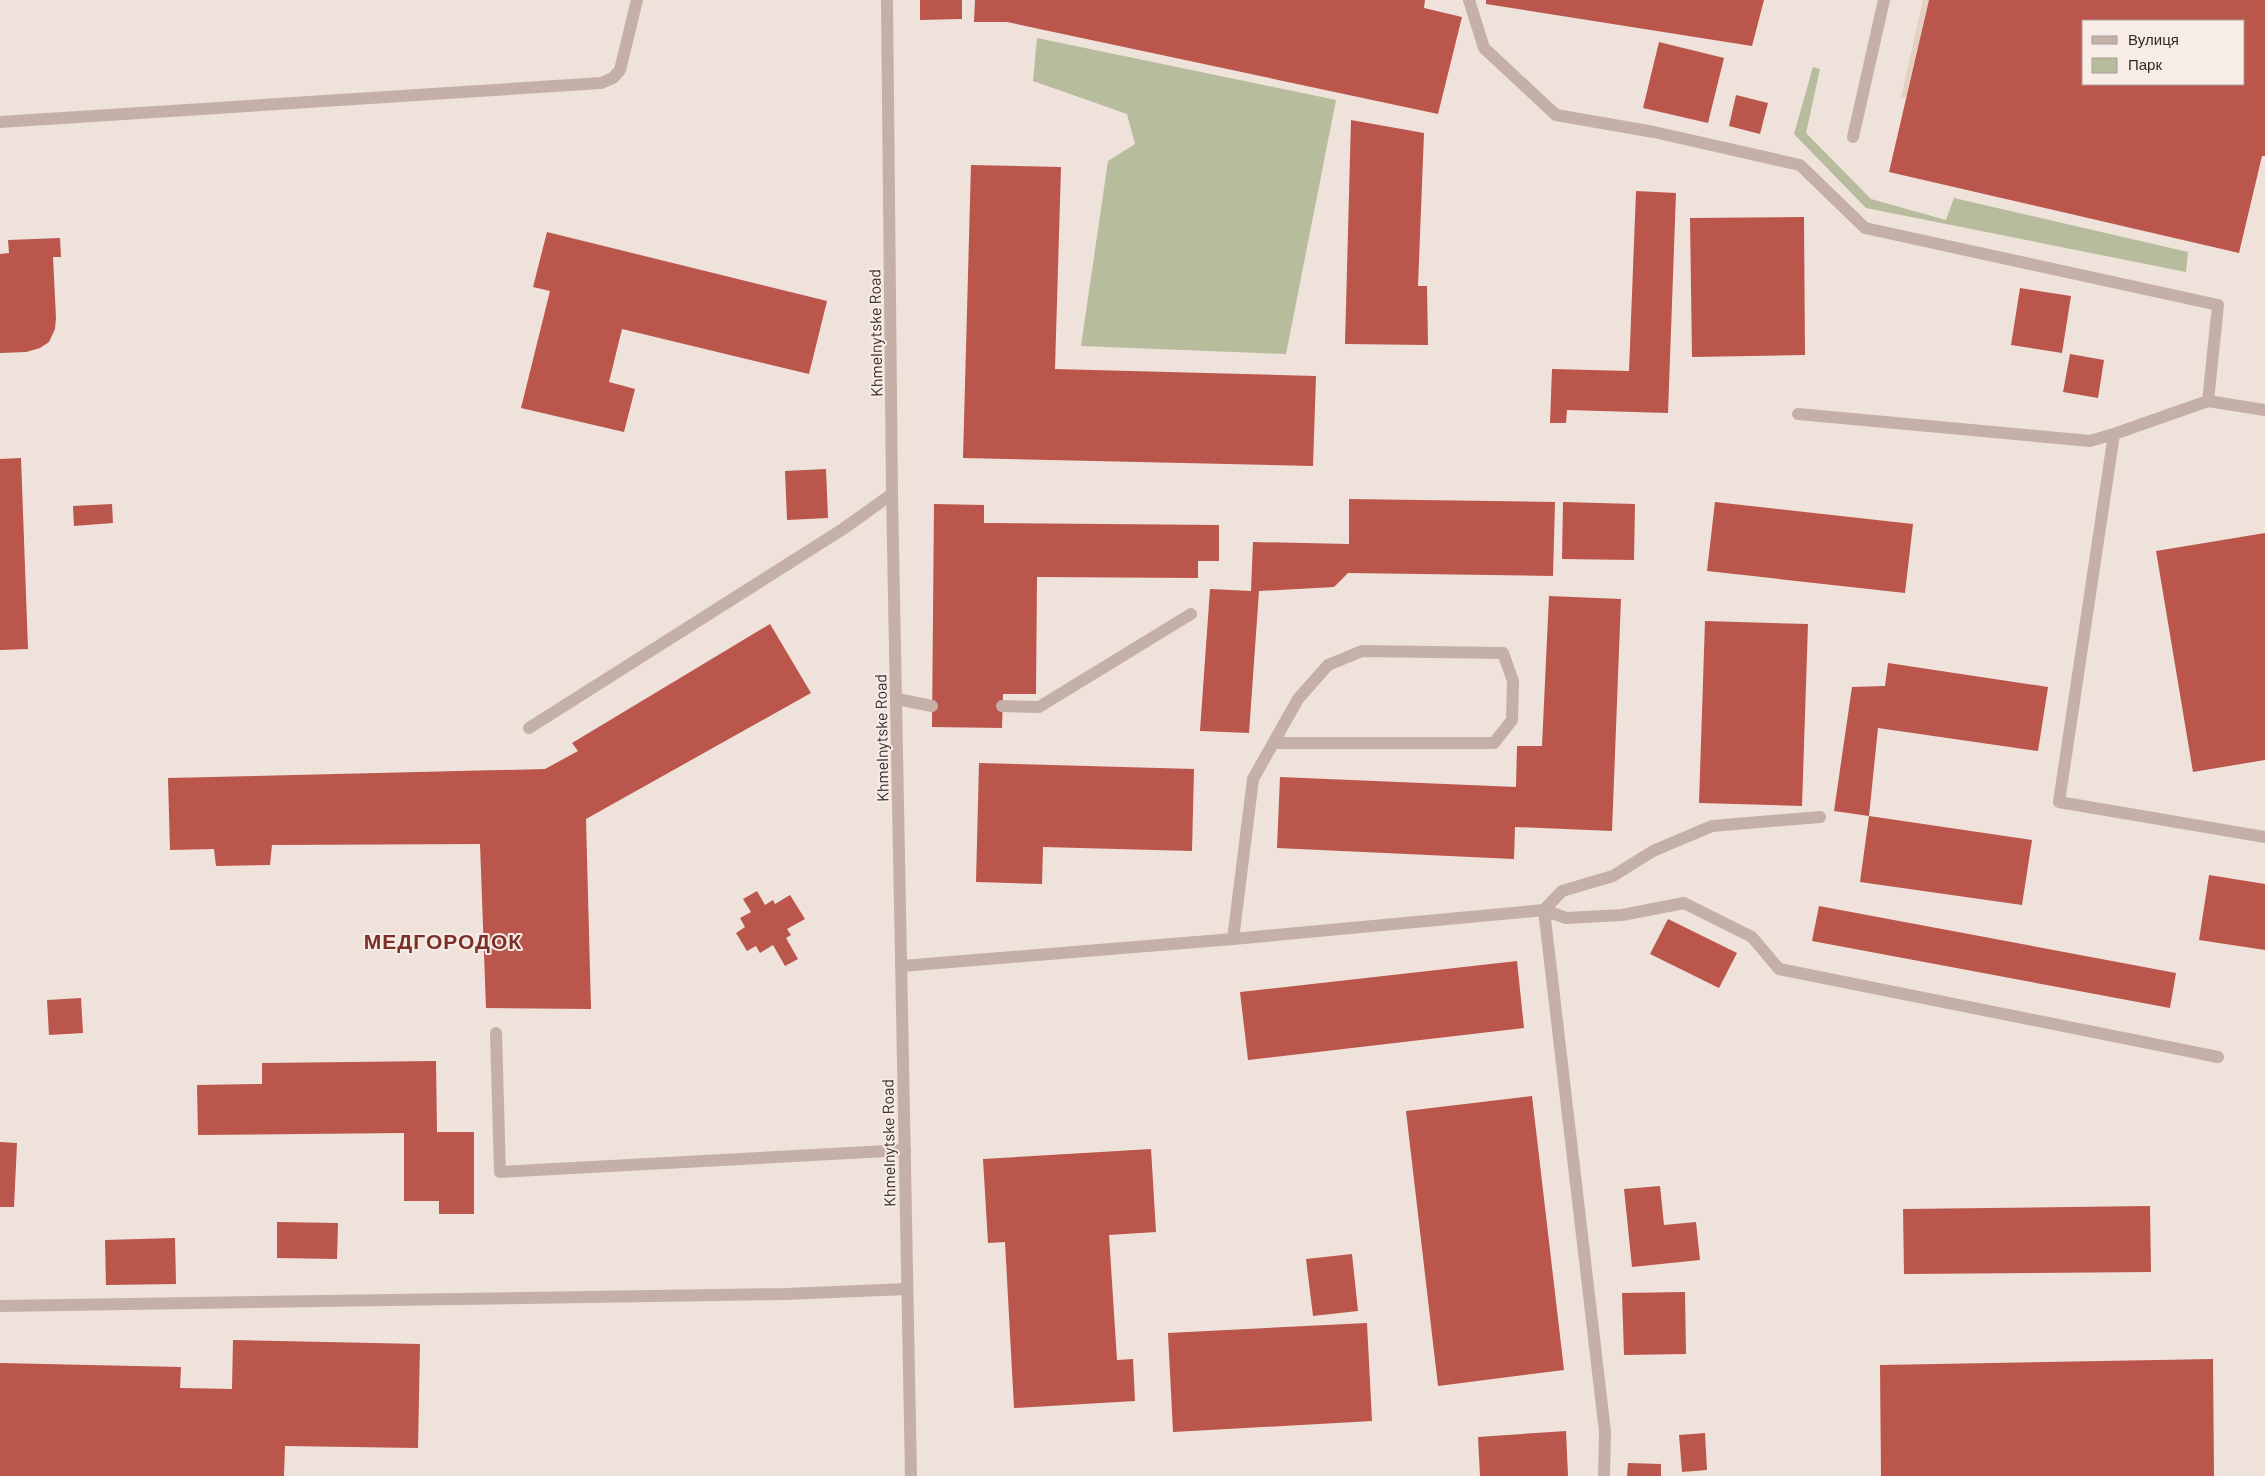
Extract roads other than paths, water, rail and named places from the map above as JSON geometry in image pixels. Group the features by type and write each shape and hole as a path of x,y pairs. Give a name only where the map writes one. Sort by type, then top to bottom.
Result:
{"street":[{"path":"0,122 601,83 613,78 620,70 637,0"},
{"name":"Khmelnytske Road","path":"888,0 892,494 911,1476"},
{"path":"1469,0 1484,48 1556,115 1654,132 1800,165 1864,228 2218,304 2208,401"},
{"path":"1853,137 1884,0"},
{"path":"1798,414 2090,441 2208,401 2265,410"},
{"path":"2114,434 2059,802 2265,837"},
{"path":"529,728 843,529 892,494"},
{"path":"1002,706 1039,706 1191,614"},
{"path":"1233,939 1253,779 1273,743 1298,700 1328,664 1362,652 1503,653 1513,681 1512,720 1494,743 1273,743"},
{"path":"896,699 932,706"},
{"path":"1544,910 1562,891 1614,876 1653,852 1712,826 1820,817"},
{"path":"902,966 1233,939 1544,910 1566,918 1622,915 1684,903 1752,938 1780,969 2218,1057"},
{"path":"1544,910 1605,1432 1604,1476"},
{"path":"496,1033 500,1172 905,1150"},
{"path":"0,1306 786,1294 907,1289"}],"district":[{"name":"МЕДГОРОДОК","path":"443,940"}]}
